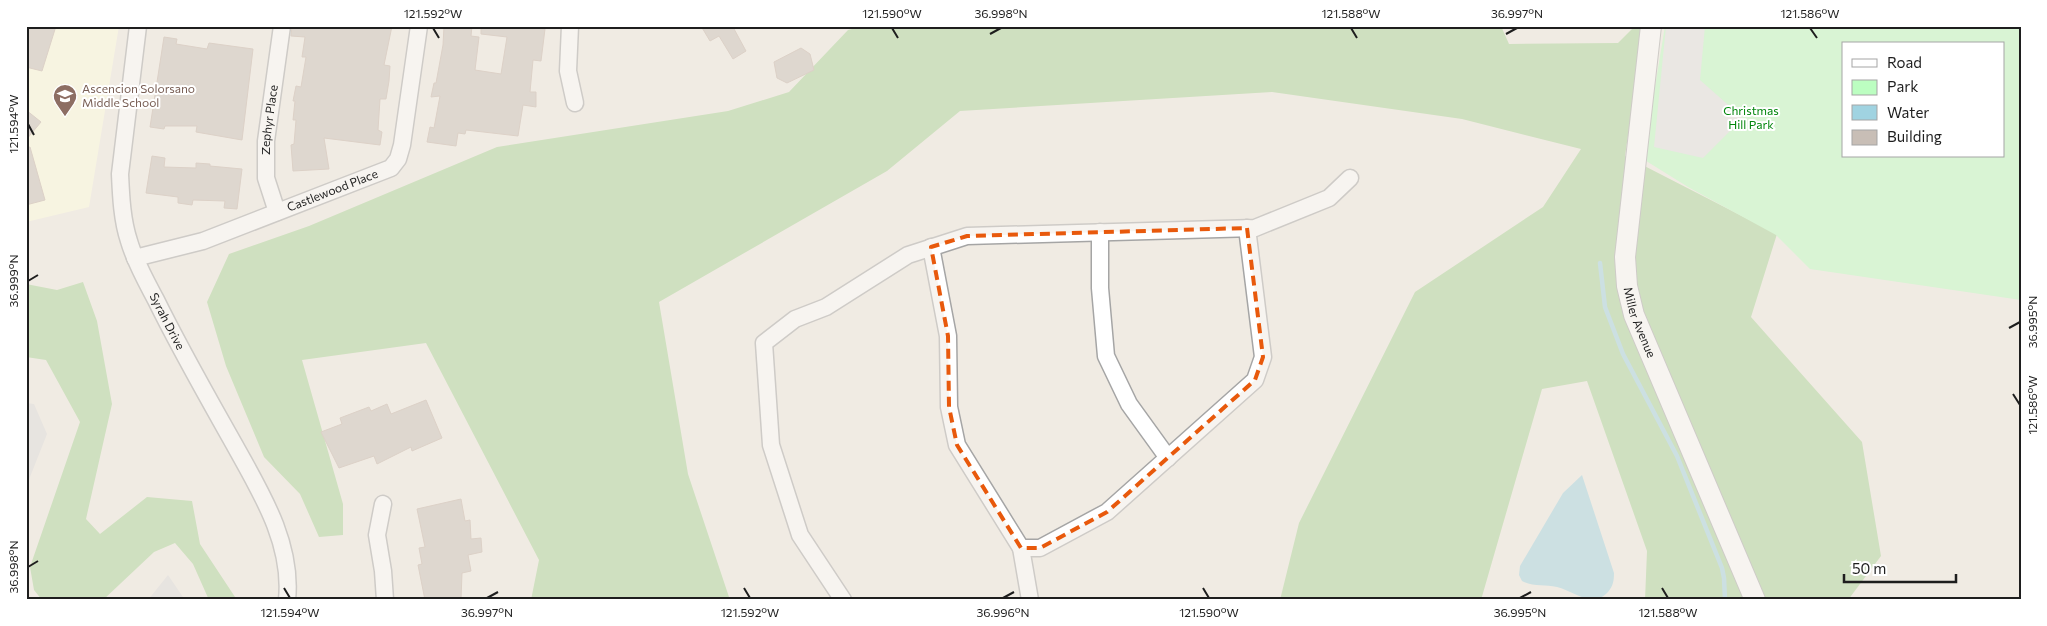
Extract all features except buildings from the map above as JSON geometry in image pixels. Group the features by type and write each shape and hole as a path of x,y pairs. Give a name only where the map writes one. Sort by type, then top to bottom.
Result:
{"street":[{"name":"Syrah Drive","path":"138,26 120,174 126,230 135,258 171,332 262,494 282,546 288,575 287,600"},
{"name":"Zephyr Place","path":"277,212 266,178 266,141 282,26"},
{"name":"Castlewood Place","path":"135,258 203,241 381,174 391,168 398,160 402,145 419,26"},
{"path":"570,26 568,71 575,103"},
{"name":"Miller Avenue","path":"1651,26 1624,257 1627,286 1634,315 1755,600"},
{"path":"843,600 800,535 772,446 764,343 795,319 826,307 908,255 967,236 1255,228 1329,198 1350,178"},
{"path":"1021,548 1040,548 1107,512 1255,380 1263,357 1246,228"},
{"path":"1100,232 1100,288 1106,356 1129,404 1168,458"},
{"path":"931,247 948,336 949,407 958,445 1021,548 1030,600"},
{"path":"383,504 377,536 385,600"}],"highlighted area":[{"path":"1247,228 1263,357 1255,380 1107,512 1040,548 1021,548 957,445 949,407 948,336 931,247 967,236"}],"shaded area":[{"name":"Ascencion Solorsano Middle School","path":"26,26 119,26 89,207 26,222"},
{"path":"1666,26 1705,26 1700,80 1743,118 1703,158 1654,147"},
{"path":"26,403 34,404 47,434 26,491"},
{"path":"168,575 185,600 148,600"}],"green space":[{"path":"864,26 1501,26 1509,44 1618,43 1635,26 1644,26 1625,156 1777,234 1751,317 1862,442 1881,556 1848,600 1645,600 1647,551 1587,381 1542,389 1481,600 1280,600 1299,523 1415,292 1543,207 1581,149 1462,119 1272,92 960,111 887,171 659,302 688,474 730,600 531,600 539,560 426,343 302,360 343,504 343,535 319,537 300,494 264,457 226,366 207,302 229,254 309,226 497,147 728,111 789,92 848,30"},
{"name":"Christmas Hill Park","path":"1665,26 2021,26 2021,300 1810,269 1776,235 1688,187 1643,159"},
{"path":"83,282 97,321 112,404 86,519 100,534 147,497 192,501 200,544 237,600 209,600 193,564 175,543 154,552 103,600 42,600 34,590 30,567 80,422 46,360 26,357 26,284 57,290"}],"water":[{"path":"1582,475 1614,573 1610,590 1602,597 1596,599 1589,599 1557,587 1526,583 1522,581 1519,575 1520,566 1563,493"}],"waterway":[{"path":"1600,263 1605,307 1623,354 1677,456 1722,568 1725,600"}],"place":[{"name":"Ascencion Solorsano Middle School","path":"65,117"}]}
